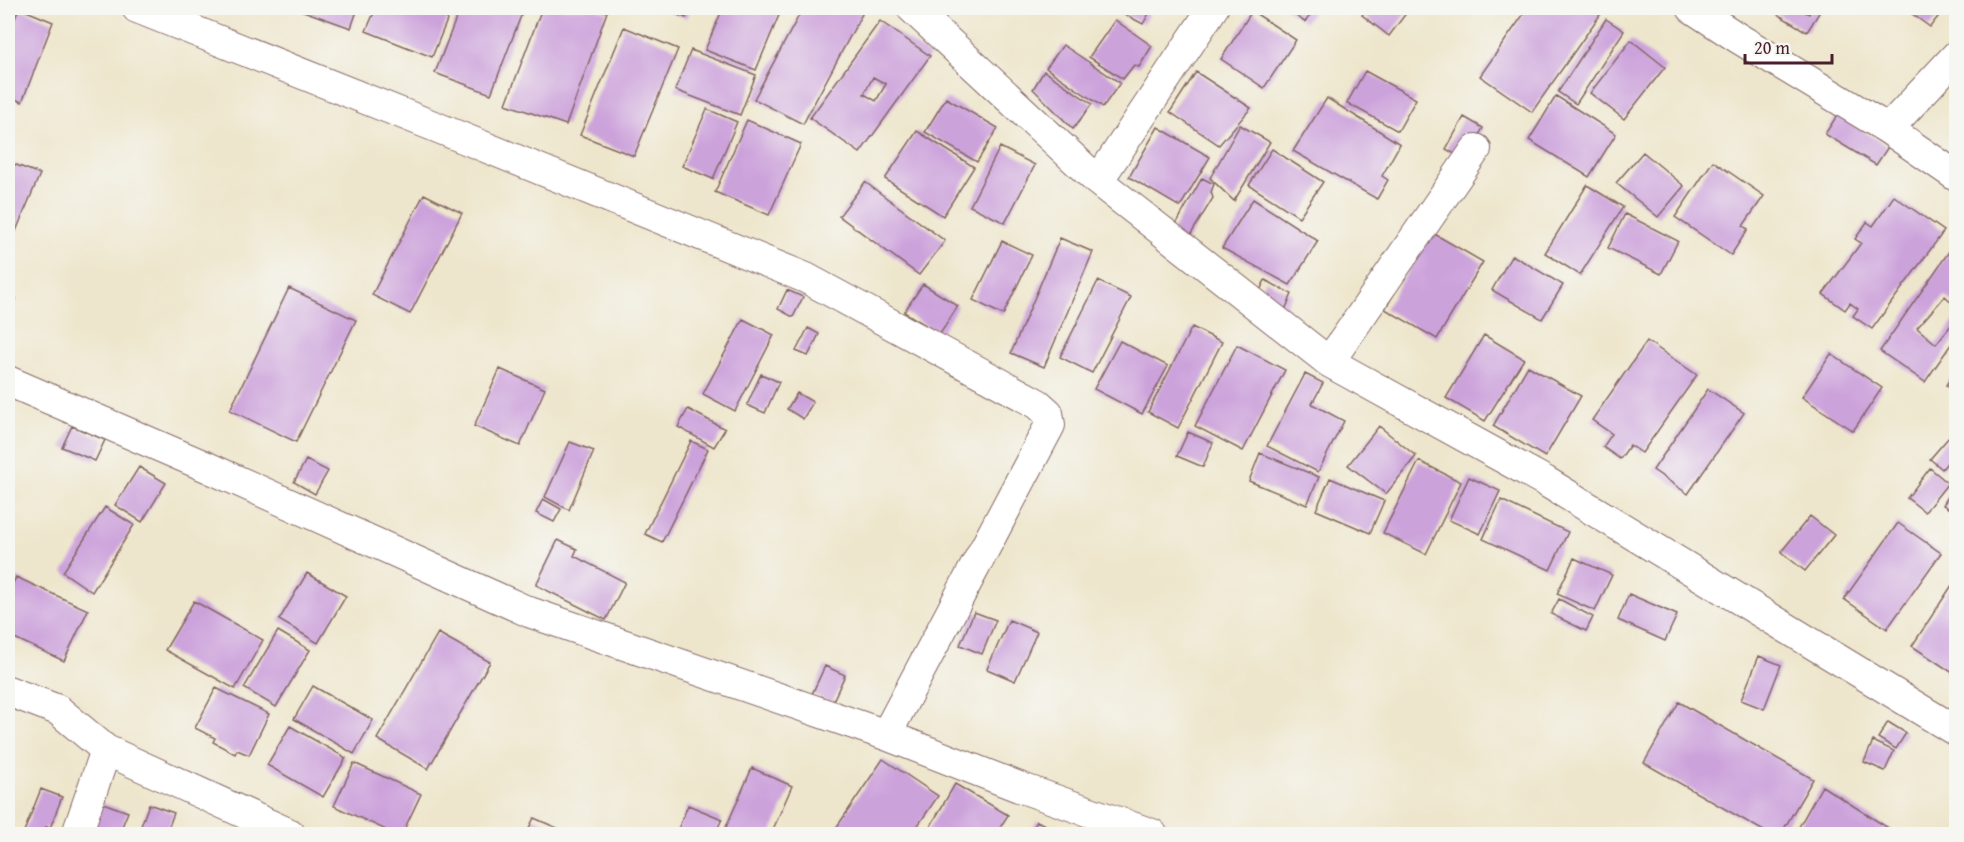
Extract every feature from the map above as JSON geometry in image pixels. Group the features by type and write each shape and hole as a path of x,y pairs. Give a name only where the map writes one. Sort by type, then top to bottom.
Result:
{"street":[{"path":"137,8 806,278 1038,404 1048,413 1050,424 886,735"},
{"path":"912,8 1098,181 1329,362 1545,481 1956,731"},
{"path":"1098,181 1214,8"},
{"path":"1692,8 1888,129 1956,176"},
{"path":"1888,129 1956,56"},
{"path":"1329,362 1476,148"},
{"path":"8,381 207,467 529,612 886,735 1019,787 1152,834"},
{"path":"8,691 58,710 106,750 290,834"},
{"path":"77,834 106,750"}],"building":[{"path":"19,8 53,22 22,102 8,96 8,37"},
{"path":"295,8 358,8 351,28"},
{"path":"376,8 452,8 432,57 366,31"},
{"path":"460,8 524,8 491,94 435,73"},
{"path":"542,8 595,8 607,12 566,125 506,104"},
{"path":"659,8 690,8 686,18"},
{"path":"723,8 782,8 756,70 705,50"},
{"path":"803,8 855,8 863,12 803,124 754,99"},
{"path":"1113,8 1152,8 1143,24"},
{"path":"1285,8 1316,8 1305,22"},
{"path":"1367,8 1410,8 1389,36 1362,15"},
{"path":"1528,8 1595,8 1602,12 1532,112 1480,76"},
{"path":"1774,8 1797,8 1809,14 1813,8 1822,8 1807,32 1772,11"},
{"path":"1904,8 1945,8 1930,27"},
{"path":"1252,11 1296,40 1264,88 1221,59"},
{"path":"1606,19 1624,31 1576,104 1558,92"},
{"path":"1115,20 1152,46 1139,67 1134,65 1123,79 1089,57"},
{"path":"880,21 930,56 860,153 810,118","holes":["873,77 886,84 876,101 864,94"]},
{"path":"624,27 678,49 634,156 580,135"},
{"path":"1631,40 1665,67 1624,119 1590,93"},
{"path":"1063,45 1120,83 1103,107 1046,68"},
{"path":"691,50 756,75 740,115 675,90"},
{"path":"1044,71 1092,104 1073,129 1033,89"},
{"path":"1365,71 1416,99 1398,131 1347,103"},
{"path":"1196,72 1251,108 1219,145 1170,112"},
{"path":"1556,96 1616,134 1589,177 1529,140"},
{"path":"946,98 998,128 977,162 925,132"},
{"path":"1327,98 1400,144 1382,176 1388,180 1377,199 1293,151"},
{"path":"707,109 737,122 713,179 682,166"},
{"path":"1838,114 1888,147 1876,165 1825,134"},
{"path":"1464,117 1483,128 1465,160 1446,149"},
{"path":"747,120 801,144 769,215 715,192"},
{"path":"1240,125 1270,142 1234,201 1210,178"},
{"path":"1158,127 1210,157 1180,207 1129,177"},
{"path":"917,131 974,167 943,216 885,179"},
{"path":"1000,147 1035,165 1005,223 970,206"},
{"path":"1272,149 1323,182 1299,217 1249,185"},
{"path":"1643,152 1684,186 1658,217 1616,183"},
{"path":"1713,161 1764,196 1743,226 1748,229 1731,255 1675,217"},
{"path":"11,163 40,174 8,250 8,171"},
{"path":"1202,178 1214,184 1211,192 1213,198 1185,244 1170,235"},
{"path":"865,182 945,241 919,275 839,216"},
{"path":"1587,185 1623,207 1580,275 1545,253"},
{"path":"424,194 462,213 410,314 372,295"},
{"path":"1894,196 1944,231 1872,329 1853,316 1858,309 1850,303 1845,310 1823,294 1861,243 1855,239 1867,222 1873,226"},
{"path":"1253,199 1318,241 1290,285 1222,248"},
{"path":"1625,214 1678,241 1661,274 1608,248"},
{"path":"1431,232 1483,262 1437,339 1385,309"},
{"path":"1060,238 1093,252 1044,367 1011,353"},
{"path":"1002,241 1032,255 1003,315 973,300"},
{"path":"1950,250 1956,255 1956,306 1945,296 1917,328 1936,344 1956,319 1956,337 1925,382 1880,351"},
{"path":"1512,255 1563,285 1542,319 1492,290"},
{"path":"1265,280 1292,294 1285,310 1257,297"},
{"path":"1098,281 1131,297 1092,373 1060,357"},
{"path":"923,284 958,306 940,334 904,312"},
{"path":"289,288 356,320 296,442 230,410"},
{"path":"787,290 803,297 793,317 778,309"},
{"path":"8,295 16,299 8,315"},
{"path":"743,319 774,335 735,411 703,394"},
{"path":"1192,327 1222,342 1178,428 1148,412"},
{"path":"808,328 819,334 808,356 796,351"},
{"path":"1484,335 1524,359 1485,421 1446,398"},
{"path":"1120,341 1168,366 1142,414 1094,389"},
{"path":"1647,341 1697,375 1642,453 1630,445 1620,459 1603,447 1612,434 1592,420"},
{"path":"1237,345 1285,370 1243,451 1195,426"},
{"path":"1831,354 1882,388 1853,431 1802,397"},
{"path":"1528,366 1581,396 1545,457 1493,426"},
{"path":"500,369 545,389 520,446 474,426"},
{"path":"1956,370 1956,393 1946,385"},
{"path":"761,374 779,382 765,413 747,405"},
{"path":"1305,374 1323,383 1312,404 1344,421 1318,472 1267,446"},
{"path":"1708,389 1744,413 1688,494 1653,470"},
{"path":"797,393 813,402 803,419 787,409"},
{"path":"688,409 725,429 714,447 678,427"},
{"path":"72,426 105,440 95,461 62,447"},
{"path":"1379,426 1416,456 1386,494 1348,465"},
{"path":"1956,429 1956,452 1942,469 1930,459"},
{"path":"1188,432 1213,443 1203,467 1177,456"},
{"path":"691,441 708,449 662,542 645,534"},
{"path":"570,442 594,451 569,510 545,497"},
{"path":"1260,453 1319,477 1307,505 1249,481"},
{"path":"306,460 328,471 315,494 294,482"},
{"path":"1419,461 1461,482 1426,554 1383,533"},
{"path":"139,467 166,483 142,522 115,505"},
{"path":"1930,468 1948,483 1925,512 1907,498"},
{"path":"1469,477 1500,491 1480,534 1449,520"},
{"path":"1330,478 1384,501 1370,533 1316,510"},
{"path":"1956,483 1956,513 1943,505"},
{"path":"543,499 561,509 554,522 536,513"},
{"path":"1501,500 1568,532 1550,570 1483,539"},
{"path":"105,507 134,525 92,592 63,572"},
{"path":"1810,516 1834,535 1805,571 1781,552"},
{"path":"1898,523 1941,553 1887,629 1844,599"},
{"path":"558,540 577,549 574,556 625,582 606,620 536,585"},
{"path":"1574,558 1612,575 1595,611 1557,594"},
{"path":"307,573 346,596 318,643 279,620"},
{"path":"16,577 88,610 64,661 8,635 8,594"},
{"path":"1956,579 1956,675 1912,646"},
{"path":"1629,594 1677,615 1665,641 1618,620"},
{"path":"1559,599 1593,617 1586,631 1551,614"},
{"path":"194,601 263,640 235,689 165,650"},
{"path":"974,612 996,620 982,654 960,645"},
{"path":"1009,620 1037,632 1015,681 987,669"},
{"path":"278,631 310,650 276,707 244,688"},
{"path":"438,633 490,662 428,769 377,739"},
{"path":"1759,656 1781,665 1764,709 1741,700"},
{"path":"825,666 845,675 832,703 812,694"},
{"path":"313,686 373,720 354,754 294,719"},
{"path":"216,688 269,714 249,755 237,750 235,754 213,742 215,738 195,728"},
{"path":"1679,702 1813,779 1781,834 1769,834 1644,763"},
{"path":"1888,722 1906,733 1896,749 1878,738"},
{"path":"290,726 346,758 323,797 267,765"},
{"path":"1873,741 1894,751 1885,771 1864,762"},
{"path":"883,759 938,796 912,834 832,834"},
{"path":"354,763 421,794 402,834 395,834 334,806"},
{"path":"752,768 792,786 771,834 723,834"},
{"path":"955,784 1008,815 996,834 926,834"},
{"path":"1822,786 1896,833 1896,834 1795,834"},
{"path":"41,789 62,797 50,828 46,827 43,834 23,834"},
{"path":"103,803 128,812 119,834 110,834 93,828"},
{"path":"149,804 174,813 166,834 138,834"},
{"path":"688,805 722,819 715,834 676,834"},
{"path":"534,818 571,834 526,834"},
{"path":"1037,821 1055,830 1052,834 1030,834"}]}
